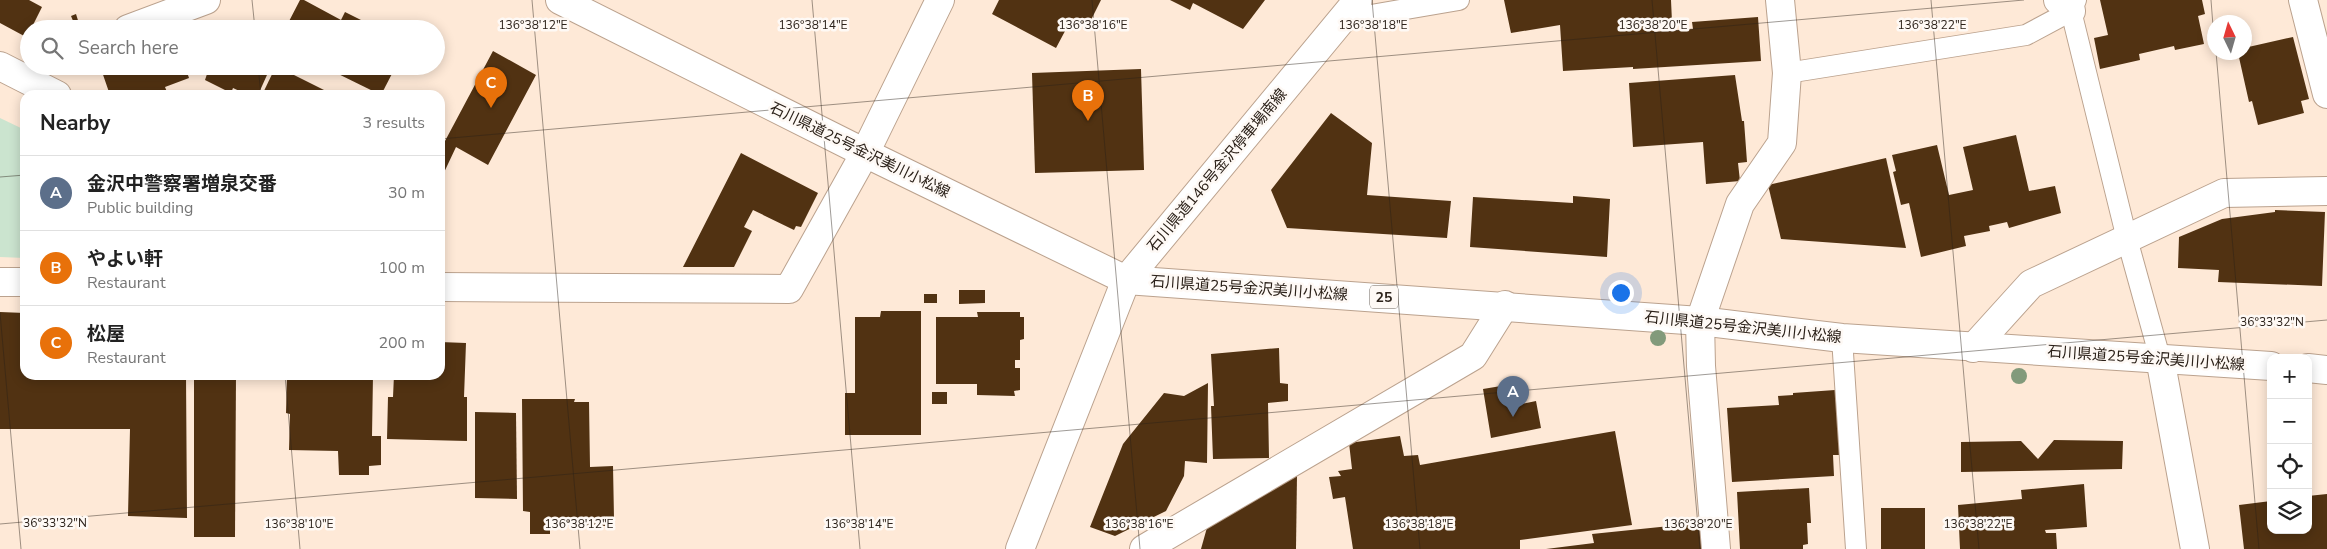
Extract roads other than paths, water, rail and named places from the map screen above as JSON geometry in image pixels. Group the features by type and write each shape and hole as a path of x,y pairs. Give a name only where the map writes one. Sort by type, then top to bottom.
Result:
{"street":[{"path":"152,20 206,0"},
{"name":"石川県道25号金沢美川小松線","path":"560,0 865,153 1126,280 1504,305 1700,321 1842,338 1973,348 2267,366"},
{"path":"445,287 789,289 865,153 940,0"},
{"path":"1716,549 1701,366 1700,321 1740,204 1782,143 1787,73 1780,0"},
{"path":"2303,0 2327,94"},
{"name":"石川県道146号金沢停車場南線","path":"1020,549 1126,280 1350,10"},
{"path":"26,75 49,90"},
{"path":"1973,348 2031,284 2224,193 2327,191"},
{"path":"0,282 20,282"},
{"path":"1144,549 1473,356 1504,305"},
{"path":"2160,358 2195,549"},
{"path":"2312,368 2327,370"}],"lane":[{"path":"1350,10 1459,0"},
{"path":"1787,73 2026,35 2069,4 2127,239 2160,358"},
{"path":"1842,338 1856,549"}],"place":[{"name":"松屋","path":"491,108"},
{"name":"やよい軒","path":"1088,121"},
{"name":"金沢中警察署増泉交番","path":"1513,417"}]}
